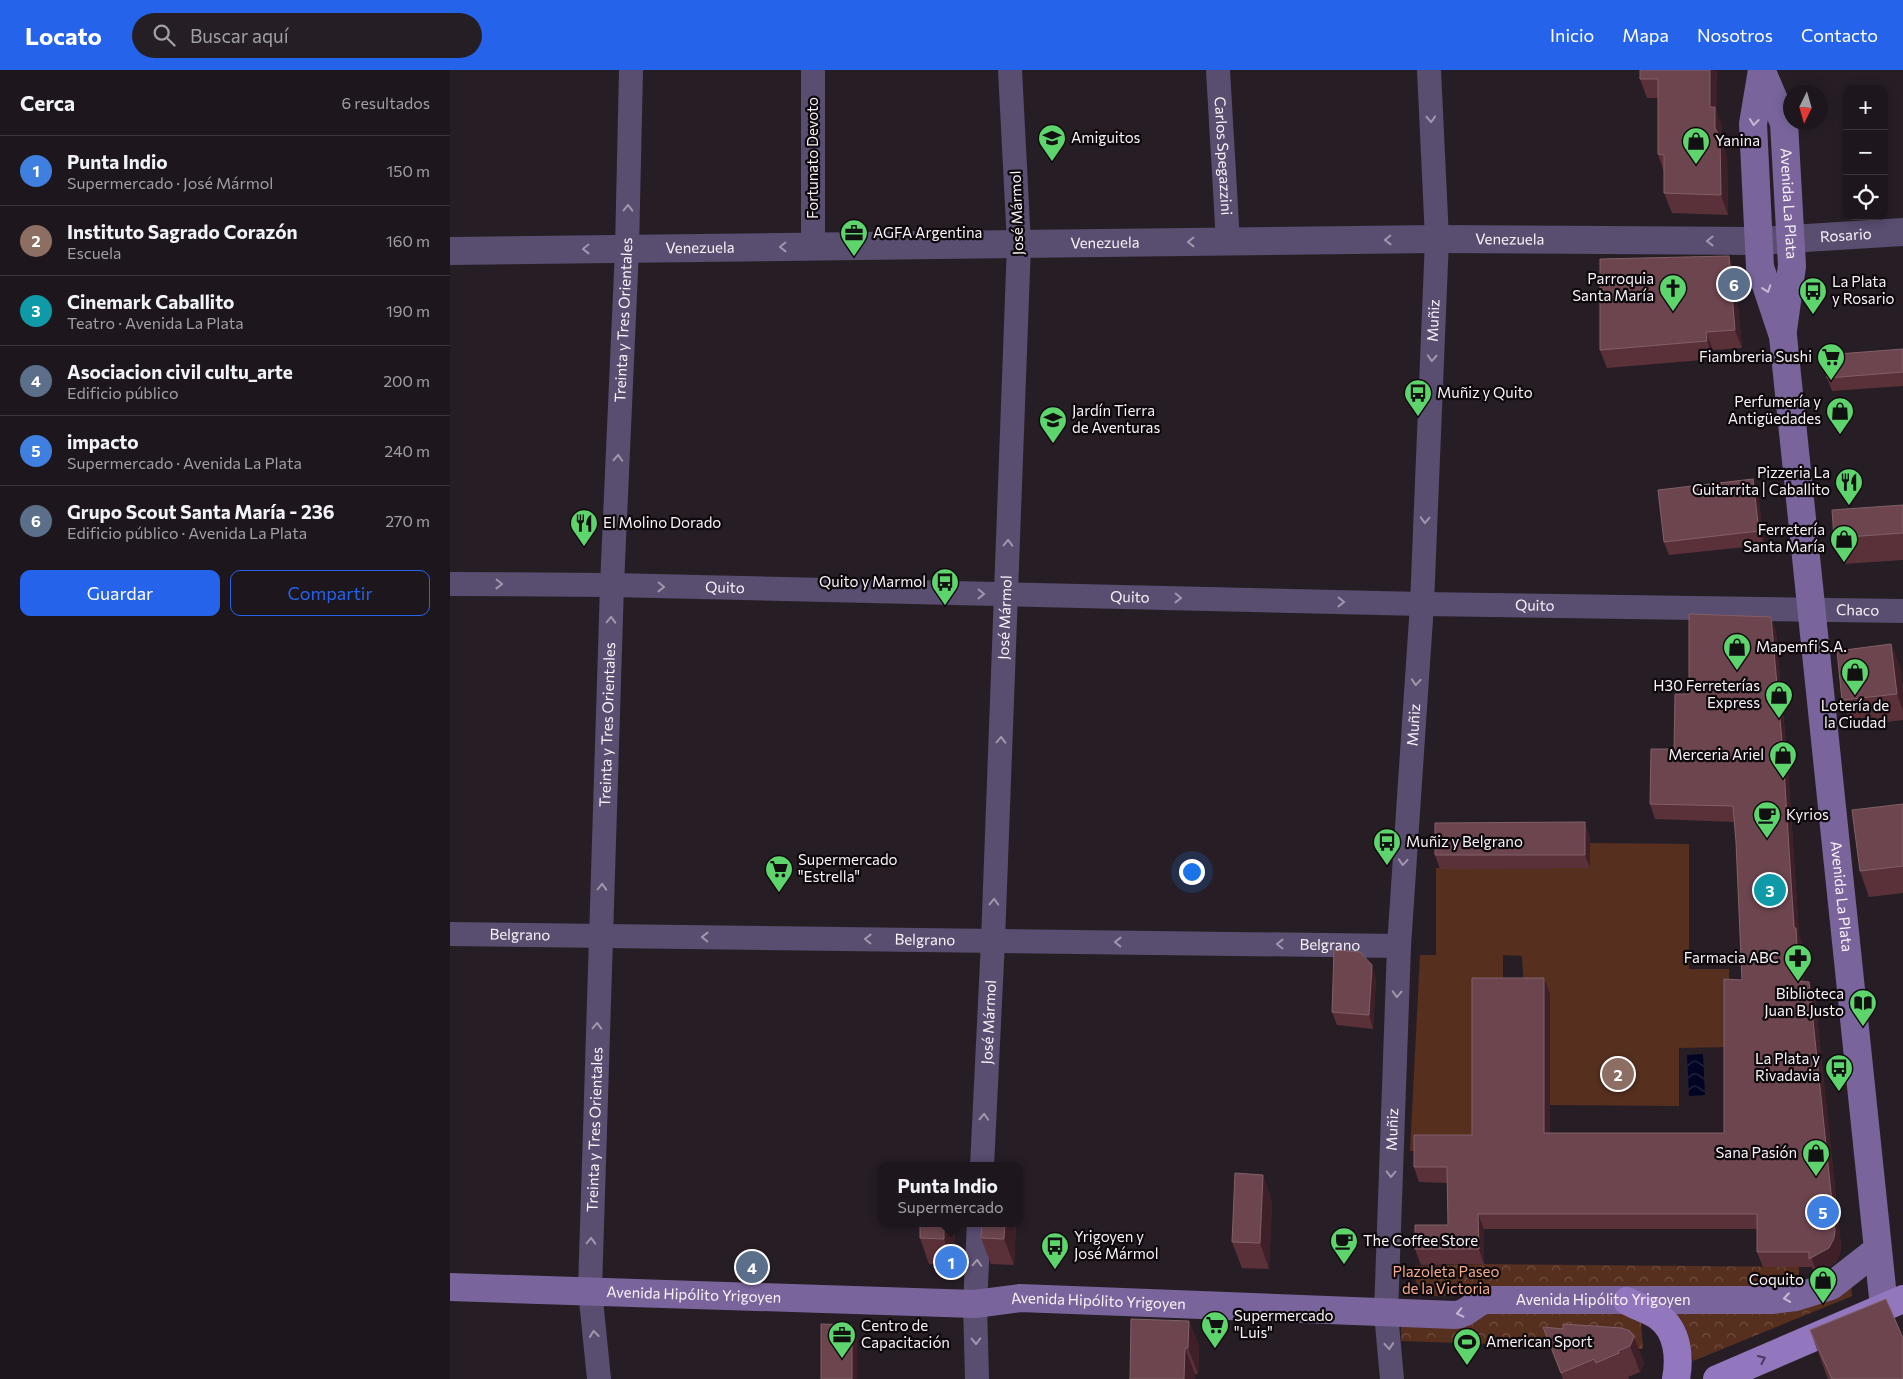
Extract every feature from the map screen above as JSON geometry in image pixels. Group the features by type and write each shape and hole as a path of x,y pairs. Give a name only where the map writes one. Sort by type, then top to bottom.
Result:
{"main road":[{"name":"Avenida La Plata","path":"1762,72 1784,124 1792,266 1783,336 1810,608 1857,1038 1877,1250 1893,1303"},
{"name":"Avenida La Plata","path":"1762,72 1753,124 1760,268 1783,336"},
{"name":"Avenida Hipólito Yrigoyen","path":"450,1287 590,1290 976,1304 1020,1298 1462,1315 1479,1302 1485,1300 1772,1300 1796,1297 1830,1286 1877,1250"},
{"path":"1627,1301 1658,1316 1668,1325 1674,1337 1678,1359 1676,1379"},
{"path":"1717,1379 1893,1303"}],"street":[{"name":"Treinta y Tres Orientales","path":"599,1379 590,1290 612,585 627,249 631,70"},
{"name":"Fortunato Devoto","path":"813,247 814,70"},
{"name":"José Mármol","path":"982,1162 1007,595 1019,244 1010,70"},
{"name":"Carlos Spegazzini","path":"1218,70 1228,242"},
{"name":"Muñiz","path":"1392,1379 1386,1313 1399,946 1422,604 1437,239 1429,70"},
{"name":"Rosario","path":"1759,241 1903,232"},
{"name":"Venezuela","path":"450,251 1437,239 1759,241"},
{"name":"Quito","path":"450,584 612,585 1422,604 1810,608"},
{"name":"Chaco","path":"1810,608 1903,610"},
{"name":"Belgrano","path":"450,934 1399,946"},
{"path":"976,1379 979,1227"}],"green space":[{"path":"1590,843 1689,844 1689,969 1729,969 1730,1047 1679,1048 1679,1106 1550,1105 1550,994 1524,993 1522,956 1503,955 1503,994 1477,1165 1459,1151 1410,1151 1420,955 1436,955 1436,868 1590,868"},
{"name":"Plazoleta Paseo de la Victoria","path":"1484,1264 1799,1267 1799,1291 1472,1292 1433,1296 1419,1288 1416,1279 1415,1266"},
{"path":"1851,1282 1852,1296 1693,1361 1683,1327 1671,1308"},
{"name":"Plazoleta Paseo de la Victoria","path":"1488,1313 1629,1314 1641,1323 1643,1349 1401,1341 1401,1327"}],"water":[{"path":"1703,1054 1705,1095 1689,1096 1687,1055"}],"building":[{"path":"1640,70 1710,70 1710,107 1715,107 1715,128 1720,137 1721,195 1664,193 1664,155 1658,154 1658,79 1640,79"},
{"name":"Parroquia Santa María","path":"1729,256 1735,330 1706,332 1707,341 1600,350 1600,259"},
{"path":"1903,349 1903,372 1827,378 1825,355"},
{"path":"1753,479 1759,531 1664,542 1658,490"},
{"path":"1903,505 1903,533 1834,538 1832,510"},
{"path":"1689,614 1771,617 1783,753 1799,981 1809,982 1835,1231 1834,1238 1829,1248 1809,1259 1809,1252 1757,1252 1757,1214 1478,1214 1479,1249 1415,1249 1415,1225 1448,1225 1447,1167 1414,1167 1414,1135 1472,1135 1472,978 1544,978 1544,1133 1724,1133 1724,979 1742,980 1733,806 1650,804 1651,749 1674,749 1675,694 1689,694"},
{"path":"1891,644 1897,694 1842,700 1837,651"},
{"path":"1903,804 1903,866 1860,871 1852,810"},
{"path":"1585,822 1585,855 1435,855 1435,823"},
{"path":"1334,950 1360,952 1372,965 1369,1015 1332,1012"},
{"path":"1235,1173 1263,1175 1260,1243 1232,1242"},
{"path":"920,1227 944,1227 944,1239 920,1238"},
{"path":"982,1227 1005,1227 1004,1239 981,1238"},
{"path":"1886,1299 1903,1338 1903,1379 1832,1379 1810,1330"},
{"path":"1131,1319 1189,1321 1188,1348 1185,1348 1184,1379 1130,1379"},
{"name":"Centro de Capacitación","path":"821,1324 852,1325 852,1379 821,1379"},
{"path":"1563,1324 1622,1328 1630,1331 1634,1337 1630,1346 1618,1351 1619,1353 1596,1363 1594,1359 1561,1373 1543,1327 1563,1329"}],"place":[{"name":"Amiguitos","path":"1052,162"},
{"name":"Yanina","path":"1696,165"},
{"name":"AGFA Argentina","path":"854,257"},
{"name":"Grupo Scout Santa María - 236","path":"1734,284"},
{"name":"Parroquia Santa María","path":"1673,312"},
{"name":"La Plata y Rosario","path":"1813,315"},
{"name":"Fiambreria Sushi","path":"1831,381"},
{"name":"Muñiz y Quito","path":"1418,417"},
{"name":"Perfumería y Antigüedades","path":"1840,435"},
{"name":"Jardín Tierra de Aventuras","path":"1053,444"},
{"name":"Pizzeria La Guitarrita | Caballito","path":"1849,506"},
{"name":"El Molino Dorado","path":"584,547"},
{"name":"Ferretería Santa María","path":"1844,563"},
{"name":"Quito y Marmol","path":"945,606"},
{"name":"Mapemfi S.A.","path":"1737,671"},
{"name":"Lotería de la Ciudad","path":"1855,696"},
{"name":"H30 Ferreterías Express","path":"1779,719"},
{"name":"Merceria Ariel","path":"1783,779"},
{"name":"Kyrios","path":"1767,839"},
{"name":"Muñiz y Belgrano","path":"1387,866"},
{"name":"Cinemark Caballito","path":"1770,890"},
{"name":"Supermercado \"Estrella\"","path":"779,893"},
{"name":"Farmacia ABC","path":"1798,982"},
{"name":"Biblioteca Juan B.Justo","path":"1863,1027"},
{"name":"Instituto Sagrado Corazón","path":"1618,1074"},
{"name":"La Plata y Rivadavia","path":"1839,1092"},
{"name":"Sana Pasión","path":"1816,1177"},
{"name":"impacto","path":"1823,1212"},
{"name":"Punta Indio","path":"951,1262"},
{"name":"The Coffee Store","path":"1344,1265"},
{"name":"Asociacion civil cultu_arte","path":"752,1267"},
{"name":"Yrigoyen y José Mármol","path":"1055,1270"},
{"name":"Coquito","path":"1823,1304"},
{"name":"Supermercado \"Luis\"","path":"1215,1349"},
{"name":"Centro de Capacitación","path":"842,1359"},
{"name":"American Sport","path":"1467,1366"}]}
